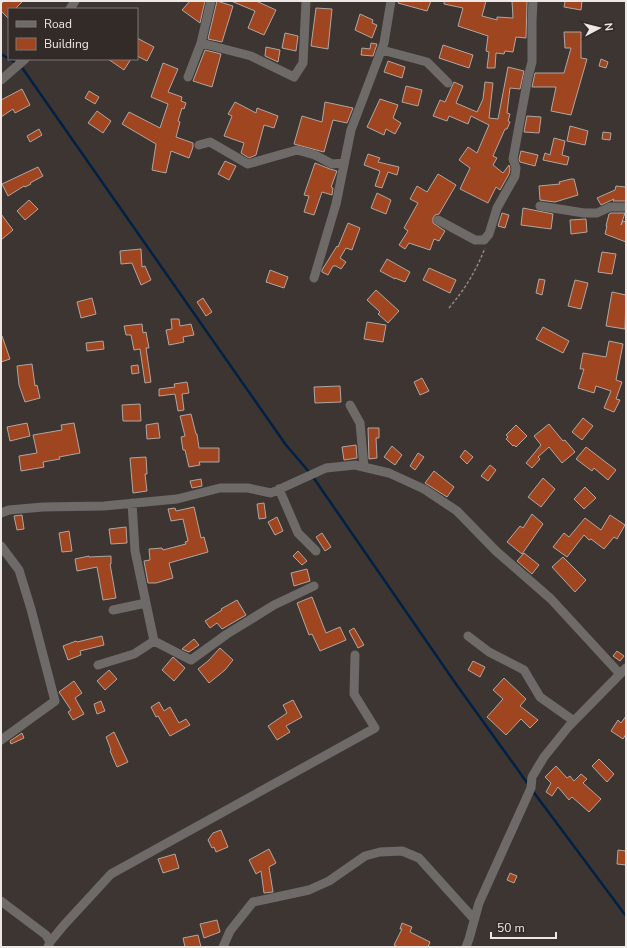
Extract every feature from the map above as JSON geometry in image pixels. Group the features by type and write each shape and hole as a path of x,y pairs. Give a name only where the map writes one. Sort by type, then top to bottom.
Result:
{"street":[{"path":"188,77 202,43 211,1"},
{"path":"202,43 251,56 294,78 303,63 306,1"},
{"path":"314,278 336,204 351,130 384,43 391,1"},
{"path":"438,220 475,240 484,240 489,234 497,208 515,176 516,168 513,159 532,62 533,1"},
{"path":"382,50 427,62 448,83"},
{"path":"1,80 24,60"},
{"path":"199,145 210,142 248,164 297,150 315,155 332,164 344,163"},
{"path":"540,206 597,214 610,207 626,207"},
{"path":"350,405 360,423 364,467"},
{"path":"1,513 9,510 43,507 104,506 177,499 220,488 248,488 271,492 326,468 355,465 389,473 424,489 457,511 496,551 551,599 623,671 574,721 544,757 532,777 531,788 479,903 466,947"},
{"path":"279,489 298,533 316,551"},
{"path":"132,503 135,551 154,641"},
{"path":"1,546 19,570 31,609 55,701 1,740"},
{"path":"154,641 191,660 228,634 274,605 314,586"},
{"path":"113,610 146,603"},
{"path":"468,636 489,652 524,670 540,697 574,721"},
{"path":"98,664 134,654 154,641"},
{"path":"49,944 111,874 375,728 354,694 355,655"},
{"path":"223,947 230,931 253,902 310,890 329,881 365,856 380,852 402,851 419,858 474,919"},
{"path":"1,901 46,935 49,944"}],"path":[{"path":"449,308 466,287 479,264 486,248 484,240"}],"building":[{"path":"4,1 23,1 16,8 8,8 8,18 1,11 1,4"},
{"path":"190,1 205,1 200,23 182,10"},
{"path":"217,1 233,6 222,42 208,39"},
{"path":"231,1 256,1 276,10 264,35 248,28 255,11"},
{"path":"399,1 431,1 427,11 398,3"},
{"path":"444,1 486,1 482,16 497,20 497,17 513,18 512,1 527,1 526,38 516,37 513,52 505,51 504,54 496,53 495,68 487,68 489,52 486,51 488,36 458,26 463,8 444,4"},
{"path":"565,1 582,1 581,10 564,7"},
{"path":"316,8 332,9 328,49 311,46"},
{"path":"360,14 373,20 372,23 377,25 372,38 355,30"},
{"path":"564,32 581,32 581,58 587,59 571,115 551,111 556,87 532,87 535,73 564,73 571,48 565,48"},
{"path":"285,33 298,36 296,51 282,48"},
{"path":"138,39 154,47 147,61 138,56"},
{"path":"371,43 377,44 373,56 361,55 362,48 370,49"},
{"path":"443,45 473,55 469,68 439,58"},
{"path":"266,47 280,50 278,62 265,56"},
{"path":"205,50 221,54 212,87 193,81"},
{"path":"601,59 608,62 606,68 599,66"},
{"path":"109,60 130,60 124,70"},
{"path":"388,61 405,67 402,78 384,72"},
{"path":"163,63 178,69 168,92 182,97 181,101 186,103 184,109 182,108 178,121 180,122 176,137 193,143 189,158 171,151 166,173 152,170 156,144 122,124 129,112 160,128 168,104 151,97"},
{"path":"508,67 524,71 520,89 510,88 507,113 510,114 508,121 510,122 507,129 505,129 493,156 497,158 493,165 503,173 509,165 510,169 509,174 500,190 496,187 488,203 460,189 470,168 459,160 468,147 477,153 489,125 471,116 468,124 449,116 447,121 433,116 440,100 445,102 454,82 463,86 456,103 477,112 483,99 485,82 493,83 489,118 498,119"},
{"path":"406,86 422,90 418,106 402,102"},
{"path":"22,89 30,105 15,113 13,109 1,117 1,100"},
{"path":"89,91 99,97 95,104 85,98"},
{"path":"380,99 398,105 393,118 401,123 395,134 386,129 384,135 367,127"},
{"path":"235,102 256,113 257,108 278,116 274,128 264,125 256,155 249,158 241,153 244,143 224,136 232,116 228,114"},
{"path":"325,102 353,108 347,123 333,120 324,152 294,144 302,116 322,122"},
{"path":"97,111 111,121 103,133 88,123"},
{"path":"527,116 541,117 539,133 524,132"},
{"path":"570,126 588,131 585,145 567,141"},
{"path":"39,129 42,135 30,142 27,136"},
{"path":"603,132 611,133 610,140 602,139"},
{"path":"554,138 565,141 562,155 569,157 567,165 543,160 545,153 550,155"},
{"path":"521,151 538,155 535,166 520,162 519,159"},
{"path":"368,154 380,158 378,162 399,167 397,175 388,172 382,188 375,186 380,171 364,165"},
{"path":"225,161 236,166 229,180 218,174"},
{"path":"315,163 337,171 331,187 333,188 332,195 322,192 314,215 304,212 309,196 304,195"},
{"path":"38,167 43,176 8,196 2,184"},
{"path":"438,174 456,185 439,214 435,215 433,218 433,223 445,231 439,241 434,239 430,250 409,243 405,249 399,245 408,231 404,228 418,203 410,199 417,186 427,192"},
{"path":"574,179 578,195 555,202 540,200 539,186 560,184 559,182"},
{"path":"616,186 626,187 626,201 613,201 614,199 601,205 597,198 615,190"},
{"path":"377,193 391,200 386,214 371,208"},
{"path":"29,200 38,209 25,220 17,211"},
{"path":"523,208 553,214 551,229 521,225"},
{"path":"502,213 509,215 505,228 498,226"},
{"path":"625,213 621,225 623,221 626,222 626,242 605,234 609,214"},
{"path":"1,214 13,230 1,240"},
{"path":"586,219 587,232 571,234 570,220"},
{"path":"348,223 360,228 352,250 346,248 340,258 346,262 341,269 333,266 328,275 322,272 322,270 337,246 338,247"},
{"path":"141,249 142,267 145,266 151,280 141,285 132,263 121,264 120,251"},
{"path":"602,252 616,254 612,274 598,272"},
{"path":"387,259 410,272 405,282 395,279 380,271"},
{"path":"429,268 456,280 450,293 423,280"},
{"path":"270,270 288,277 284,288 266,282"},
{"path":"539,279 545,280 542,295 536,293"},
{"path":"575,280 588,283 581,309 568,306"},
{"path":"376,290 399,311 388,323 378,314 380,312 367,300"},
{"path":"612,292 626,295 625,329 606,326"},
{"path":"92,298 96,314 81,318 77,302"},
{"path":"203,298 212,312 206,316 197,302"},
{"path":"171,319 179,319 180,326 191,324 194,335 183,337 184,342 169,345 166,330 172,329"},
{"path":"367,322 386,325 383,342 364,339"},
{"path":"142,324 143,333 146,332 149,348 146,348 151,382 145,383 140,349 134,350 131,335 126,335 124,326"},
{"path":"543,327 569,341 563,353 536,339"},
{"path":"2,336 10,359 1,362 1,337"},
{"path":"103,341 104,349 87,351 86,343"},
{"path":"609,341 623,344 616,380 622,382 616,399 620,400 614,412 604,408 611,391 596,386 594,393 578,388 584,369 580,369 583,353 606,357"},
{"path":"32,364 35,386 37,385 40,398 25,402 19,385 17,366"},
{"path":"138,365 139,373 132,374 131,366"},
{"path":"422,378 429,391 420,395 414,382"},
{"path":"187,382 189,393 182,394 184,410 178,411 175,394 159,396 159,389 175,387 174,384"},
{"path":"340,386 341,402 315,403 314,387"},
{"path":"140,404 141,421 123,421 122,405"},
{"path":"191,414 197,434 199,448 219,448 219,462 199,462 200,465 189,467 185,450 183,450 181,437 185,436 180,416"},
{"path":"583,418 593,426 582,440 572,432"},
{"path":"27,423 30,436 10,441 7,427"},
{"path":"74,423 80,453 43,462 44,467 21,471 19,456 37,453 33,435 62,430 61,425"},
{"path":"158,423 160,438 147,439 146,425"},
{"path":"549,424 563,441 565,440 575,452 562,463 549,447 538,457 540,459 532,468 526,463 541,445 534,436"},
{"path":"516,425 527,436 516,447 506,439 508,437 506,435"},
{"path":"368,428 379,428 379,438 376,438 377,458 369,459"},
{"path":"356,445 357,458 344,460 342,447"},
{"path":"392,446 402,455 395,465 384,457"},
{"path":"586,447 616,470 608,480 594,468 592,471 576,459"},
{"path":"465,450 473,457 467,464 460,457"},
{"path":"418,453 424,457 415,470 410,466"},
{"path":"146,457 147,474 145,474 147,491 133,493 130,458"},
{"path":"490,465 496,470 488,481 481,476"},
{"path":"434,471 454,487 447,497 425,483"},
{"path":"543,478 555,489 541,507 528,497"},
{"path":"201,479 202,486 192,488 190,481"},
{"path":"585,487 596,498 584,509 574,499"},
{"path":"264,503 266,518 259,519 257,504"},
{"path":"194,507 201,538 204,537 208,552 169,563 173,578 156,583 148,583 144,561 150,560 149,549 162,548 163,550 186,544 185,542 188,541 183,519 171,521 168,509 175,508 176,511"},
{"path":"532,514 543,524 522,554 507,542 520,526 523,528"},
{"path":"22,515 24,529 17,530 14,516"},
{"path":"610,515 625,525 617,539 614,537 604,549 591,539 589,540 584,535 567,557 553,547 564,533 569,537 585,518 601,530"},
{"path":"277,517 283,531 275,535 268,522"},
{"path":"126,527 127,543 111,544 109,529"},
{"path":"69,531 72,551 62,552 59,533"},
{"path":"322,533 331,547 325,551 316,537"},
{"path":"298,551 307,561 302,565 293,556"},
{"path":"524,553 539,565 532,574 517,561"},
{"path":"89,556 111,556 110,564 116,598 103,600 97,567 77,571 75,559"},
{"path":"563,557 586,580 575,592 552,567"},
{"path":"307,569 310,581 294,586 291,573"},
{"path":"312,597 326,633 340,627 346,640 320,651 312,634 309,635 297,603"},
{"path":"237,600 246,615 222,629 217,623 210,628 205,621 222,610 221,609"},
{"path":"354,628 364,645 358,648 349,631"},
{"path":"102,636 104,645 80,651 81,655 68,660 63,646 76,641"},
{"path":"194,639 199,645 189,652 182,649"},
{"path":"220,648 233,660 225,670 209,683 198,669"},
{"path":"617,651 624,656 620,661 613,656"},
{"path":"173,657 185,668 174,681 162,670"},
{"path":"473,661 485,667 480,677 468,670"},
{"path":"109,670 117,679 105,690 97,681"},
{"path":"504,678 526,699 520,706 538,720 530,728 521,719 506,735 487,717 503,699 493,690"},
{"path":"74,681 82,693 75,698 84,714 73,720 68,712 71,710 59,692"},
{"path":"293,700 302,717 286,726 290,732 277,740 268,726 287,713 283,705"},
{"path":"101,701 105,711 97,714 94,704"},
{"path":"159,702 164,711 170,707 179,723 186,719 190,725 170,736 158,716 156,717 151,707"},
{"path":"626,716 626,734 623,739 611,731 618,720 621,723"},
{"path":"114,732 128,762 117,767 106,737"},
{"path":"22,733 24,738 11,744 10,741"},
{"path":"599,759 614,774 607,782 592,766"},
{"path":"556,766 567,778 570,776 574,781 581,774 587,779 583,783 601,799 589,812 572,797 569,800 558,787 552,796 546,792 551,783 545,777"},
{"path":"221,830 228,847 216,852 208,840 213,833"},
{"path":"269,849 276,863 269,867 273,892 264,893 261,871 256,874 249,860"},
{"path":"618,850 626,851 626,865 617,864"},
{"path":"175,854 179,868 163,873 158,859"},
{"path":"510,873 517,876 514,883 507,880"},
{"path":"217,920 220,932 204,938 200,924"},
{"path":"402,923 412,927 410,932 430,942 428,947 398,947 394,945 402,929 400,929"},
{"path":"198,935 201,947 185,947 183,938"}],"waterway":[{"path":"1,54 8,58"},
{"path":"11,60 16,63"},
{"path":"23,69 286,445 310,473"},
{"path":"313,477 456,684 528,784"},
{"path":"532,790 626,916"}]}
